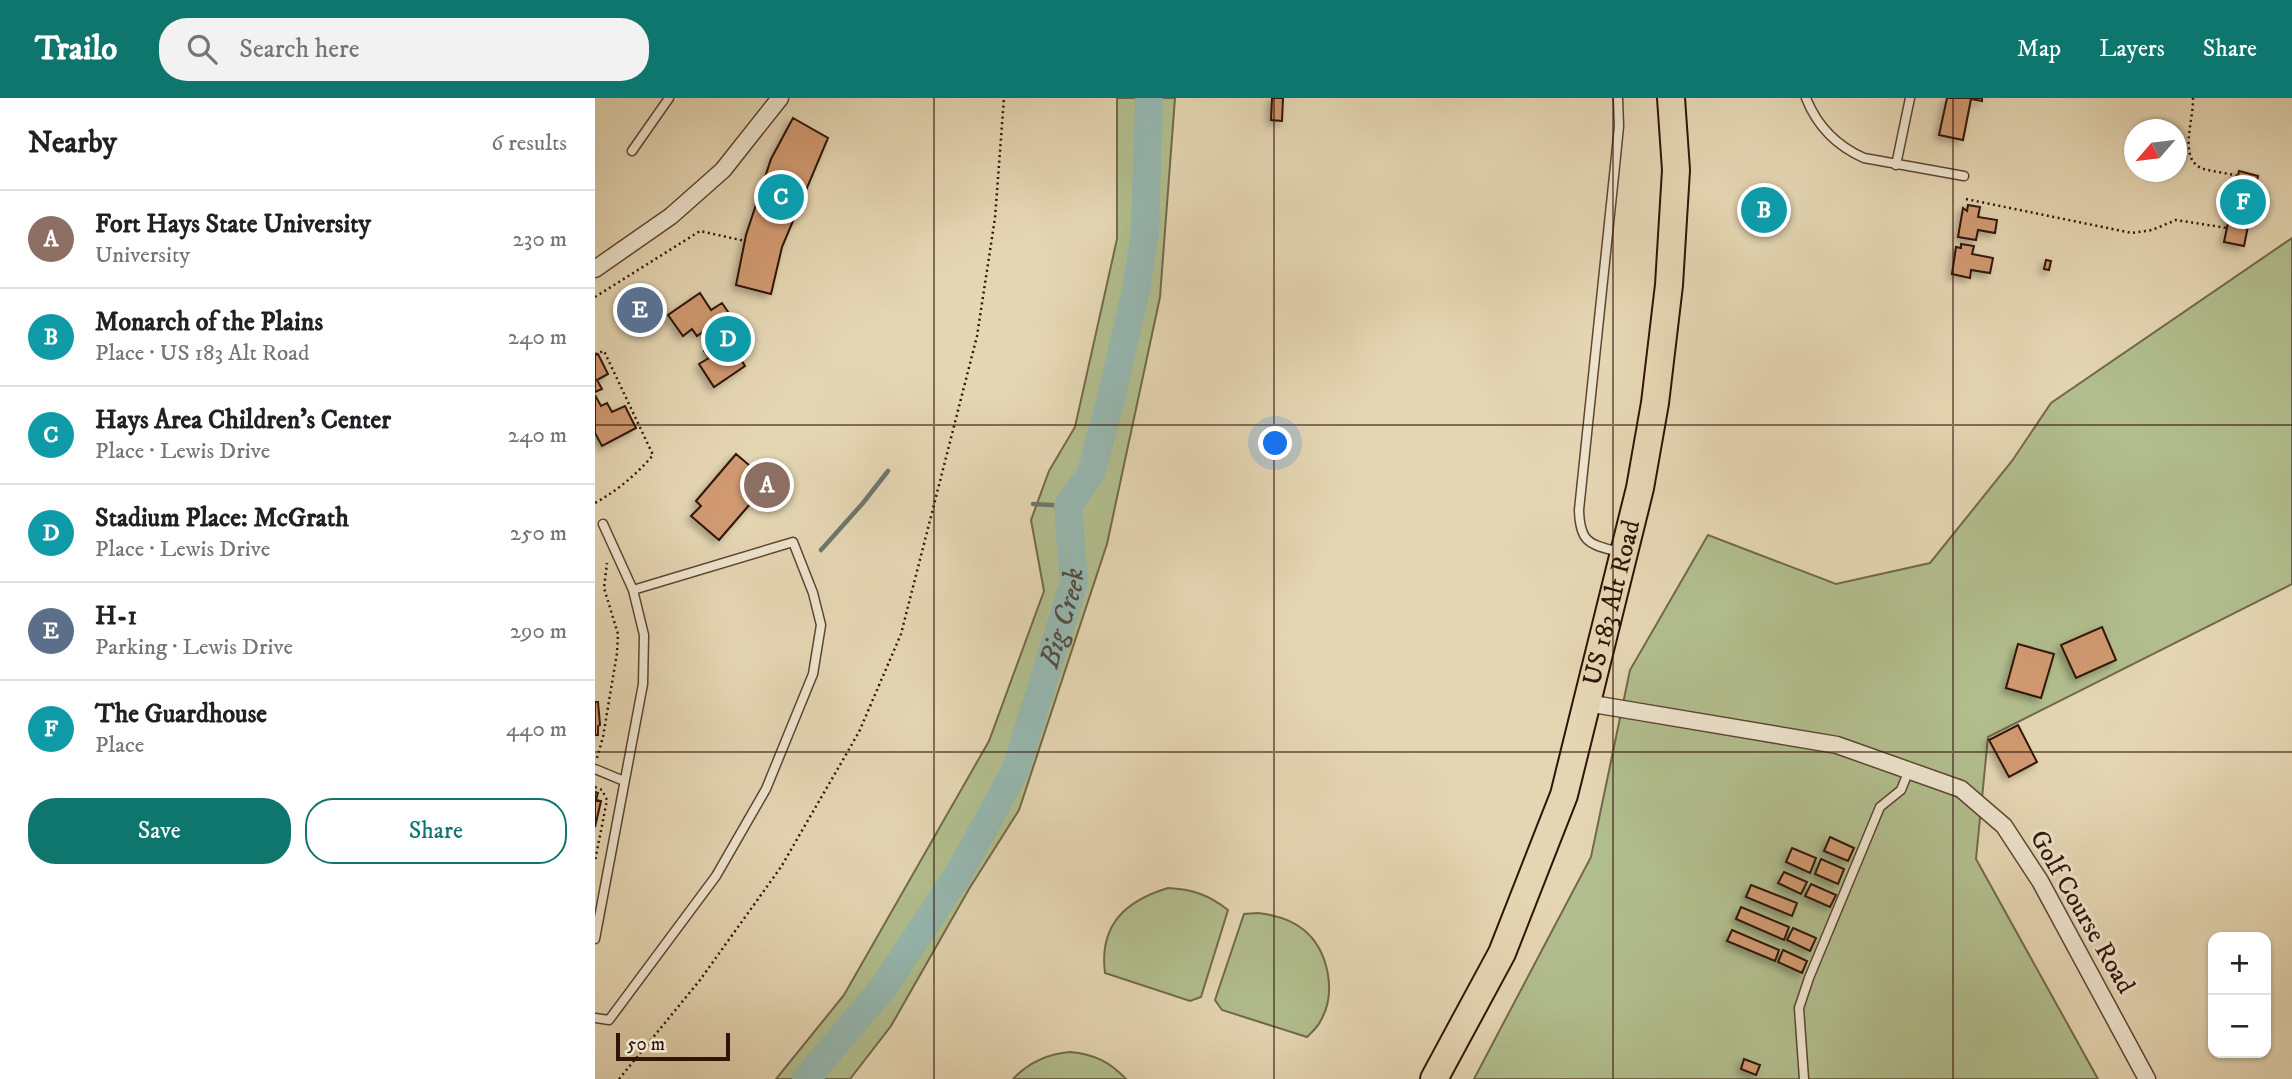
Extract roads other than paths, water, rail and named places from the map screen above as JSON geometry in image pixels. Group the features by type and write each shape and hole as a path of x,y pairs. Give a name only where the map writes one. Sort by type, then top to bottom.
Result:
{"highway":[{"name":"US 183 Alt Road","path":"1434,1079 1502,953 1564,795 1640,488 1655,402 1669,285 1676,170 1671,98"}],"street":[{"path":"595,268 671,216 723,170 780,98"},
{"name":"Golf Course Road","path":"1587,703 1837,745 1961,789 2004,826 2040,881 2147,1079"}],"lane":[{"path":"632,151 669,98"},
{"path":"1618,98 1619,126 1579,523 1581,533 1589,542 1624,554"},
{"path":"1806,98 1823,127 1842,146 1864,158 1964,176"},
{"path":"1896,165 1910,98"},
{"path":"595,939 643,684 644,635 633,590 603,524"},
{"path":"595,1018 609,1020 716,876 762,796 813,674 821,625 813,593 793,542 633,590"},
{"path":"595,769 624,780"},
{"path":"1804,1079 1799,1008 1809,978 1880,807 1901,790 1910,769"}],"waterway":[{"name":"Big Creek","path":"806,1079 883,988 958,875 1015,771 1074,583 1068,506 1091,473 1136,290 1145,232 1149,98"},
{"path":"821,550 888,471"},
{"path":"1033,504 1068,506"}],"place":[{"name":"Hays Area Children's Center","path":"781,197"},
{"name":"The Guardhouse","path":"2243,202"},
{"name":"Monarch of the Plains","path":"1764,210"},
{"name":"H-1","path":"640,310"},
{"name":"Stadium Place: McGrath","path":"728,339"},
{"name":"Fort Hays State University","path":"767,485"}]}
